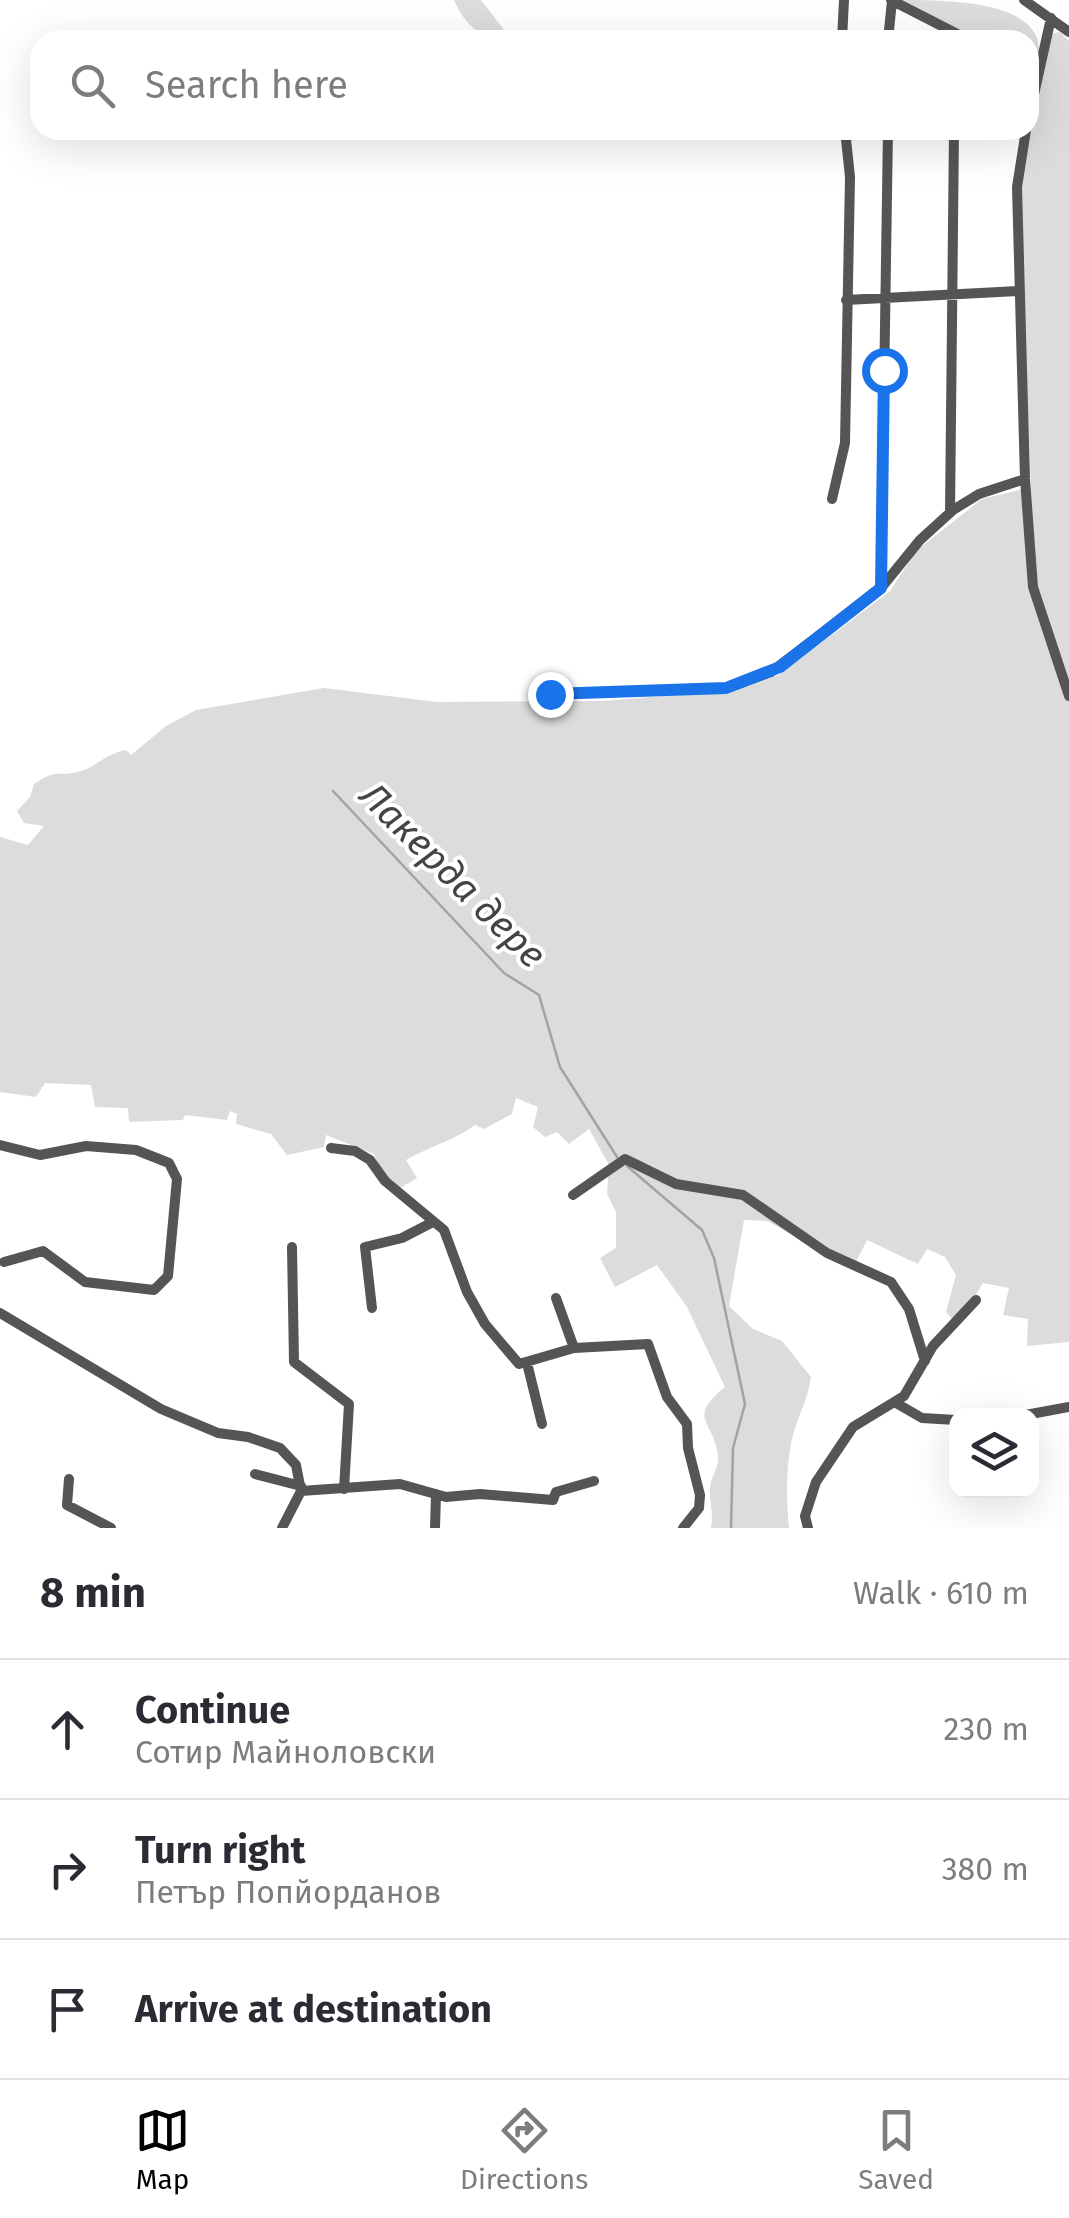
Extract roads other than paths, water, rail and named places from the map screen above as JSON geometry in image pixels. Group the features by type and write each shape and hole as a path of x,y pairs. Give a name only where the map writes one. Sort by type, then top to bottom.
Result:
{"street":[{"path":"842,30 844,0"},
{"path":"889,30 891,0 942,30"},
{"path":"1024,0 1069,32"},
{"path":"1039,47 1051,18"},
{"path":"832,499 844,443 850,177 846,140"},
{"path":"881,588 888,140"},
{"path":"950,513 954,140"},
{"path":"1025,140 1018,188 1025,480 1033,587 1069,696"},
{"path":"846,300 1020,291"},
{"path":"550,694 726,688 780,667 881,588 950,513 979,494 1025,480"},
{"path":"0,1145 40,1155 86,1146 150,1153 176,1173 168,1276 154,1290 85,1282 43,1251 4,1262"},
{"path":"331,1148 355,1151 370,1160 384,1181 446,1232 467,1292 485,1324 519,1364 574,1348 648,1344 667,1397 688,1424 699,1508 684,1528"},
{"path":"573,1195 622,1162 676,1184 743,1195 827,1252 891,1282 909,1309 925,1361"},
{"path":"372,1308 366,1246 402,1238 431,1222"},
{"path":"292,1247 294,1362 346,1400 350,1408 344,1489"},
{"path":"556,1298 574,1348"},
{"path":"808,1528 805,1516 816,1482 854,1427 868,1414 896,1403 976,1300"},
{"path":"0,1313 161,1408 218,1433 248,1437 280,1448 296,1465 301,1489 282,1528"},
{"path":"528,1363 542,1424"},
{"path":"896,1403 922,1418 949,1420"},
{"path":"1039,1413 1069,1407"},
{"path":"255,1474 301,1489 400,1484 436,1494 553,1500 556,1492 594,1481"},
{"path":"69,1479 67,1505 111,1528"},
{"path":"435,1528 436,1494"}],"waterway":[{"name":"Лакерда дере","path":"333,791 504,973 539,995 560,1067 617,1157"},
{"name":"Лакерда дере","path":"627,1166 702,1230 714,1258 745,1404 733,1448 731,1528"}]}
